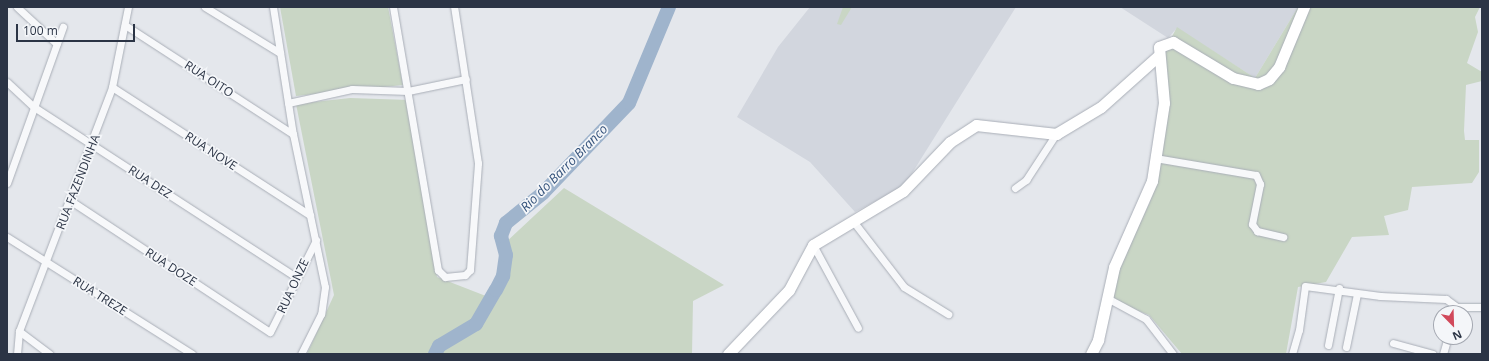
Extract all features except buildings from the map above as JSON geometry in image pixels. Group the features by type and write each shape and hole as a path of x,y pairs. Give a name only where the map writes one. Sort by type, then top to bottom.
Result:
{"street":[{"path":"17,7 56,44"},
{"name":"RUA FAZENDINHA","path":"17,354 19,331 93,145 112,88 128,7"},
{"path":"205,7 280,53"},
{"path":"273,7 293,134 316,240 324,301 301,354"},
{"path":"393,7 438,270 444,277 458,276 470,270 478,163 455,8"},
{"path":"1090,354 1098,340 1114,267 1147,200 1164,103 1157,57 1162,43 1173,42 1233,78 1258,84 1269,80 1279,67 1304,7"},
{"name":"RUA OITO","path":"125,25 293,134"},
{"path":"7,183 63,27"},
{"path":"1014,188 1026,180 1056,134 1101,107 1157,57"},
{"path":"288,103 352,89 408,91 466,79"},
{"name":"RUA DEZ","path":"7,82 34,107 296,276"},
{"name":"RUA NOVE","path":"112,88 310,215"},
{"path":"728,354 789,290 813,244 903,191 950,142 976,125 1056,134"},
{"path":"1155,158 1256,175 1260,184 1252,224 1257,231 1283,237"},
{"path":"7,161 13,167"},
{"name":"RUA DOZE","path":"71,201 270,332"},
{"path":"853,221 904,287 948,314"},
{"name":"RUA TREZE","path":"7,237 192,354"},
{"name":"RUA ONZE","path":"270,332 296,276 316,240"},
{"path":"813,244 858,328"},
{"path":"1292,354 1300,330 1302,289 1309,285 1339,288 1357,294 1446,299 1451,305"},
{"path":"1328,345 1339,288"},
{"path":"1346,347 1357,294"},
{"path":"1107,298 1146,318 1173,354"},
{"path":"19,331 48,354"},
{"path":"1393,343 1433,354"}],"shaded area":[{"path":"810,7 1016,7 904,186 855,212 810,162 737,117 778,47"},
{"path":"1120,7 1298,7 1255,78 1177,28 1168,38"}],"green space":[{"path":"280,7 388,7 403,85 296,96"},
{"path":"843,7 852,7 841,25 837,24"},
{"path":"1298,7 1480,7 1475,17 1478,32 1467,63 1482,72 1482,81 1466,85 1464,131 1465,140 1479,140 1479,172 1472,183 1412,187 1408,210 1384,216 1389,235 1352,237 1326,282 1298,287 1286,354 1182,354 1149,315 1110,300 1120,264 1150,202 1164,108 1165,50 1177,27 1255,78"},
{"path":"350,98 409,100 437,277 491,298 506,242 564,188 724,285 693,301 692,354 307,354 334,295 296,104"}],"waterway":[{"name":"Rio do Barro Branco","path":"435,354 439,346 476,324 496,290 503,276 506,255 501,236 506,223 543,193 629,103 669,7"}]}
